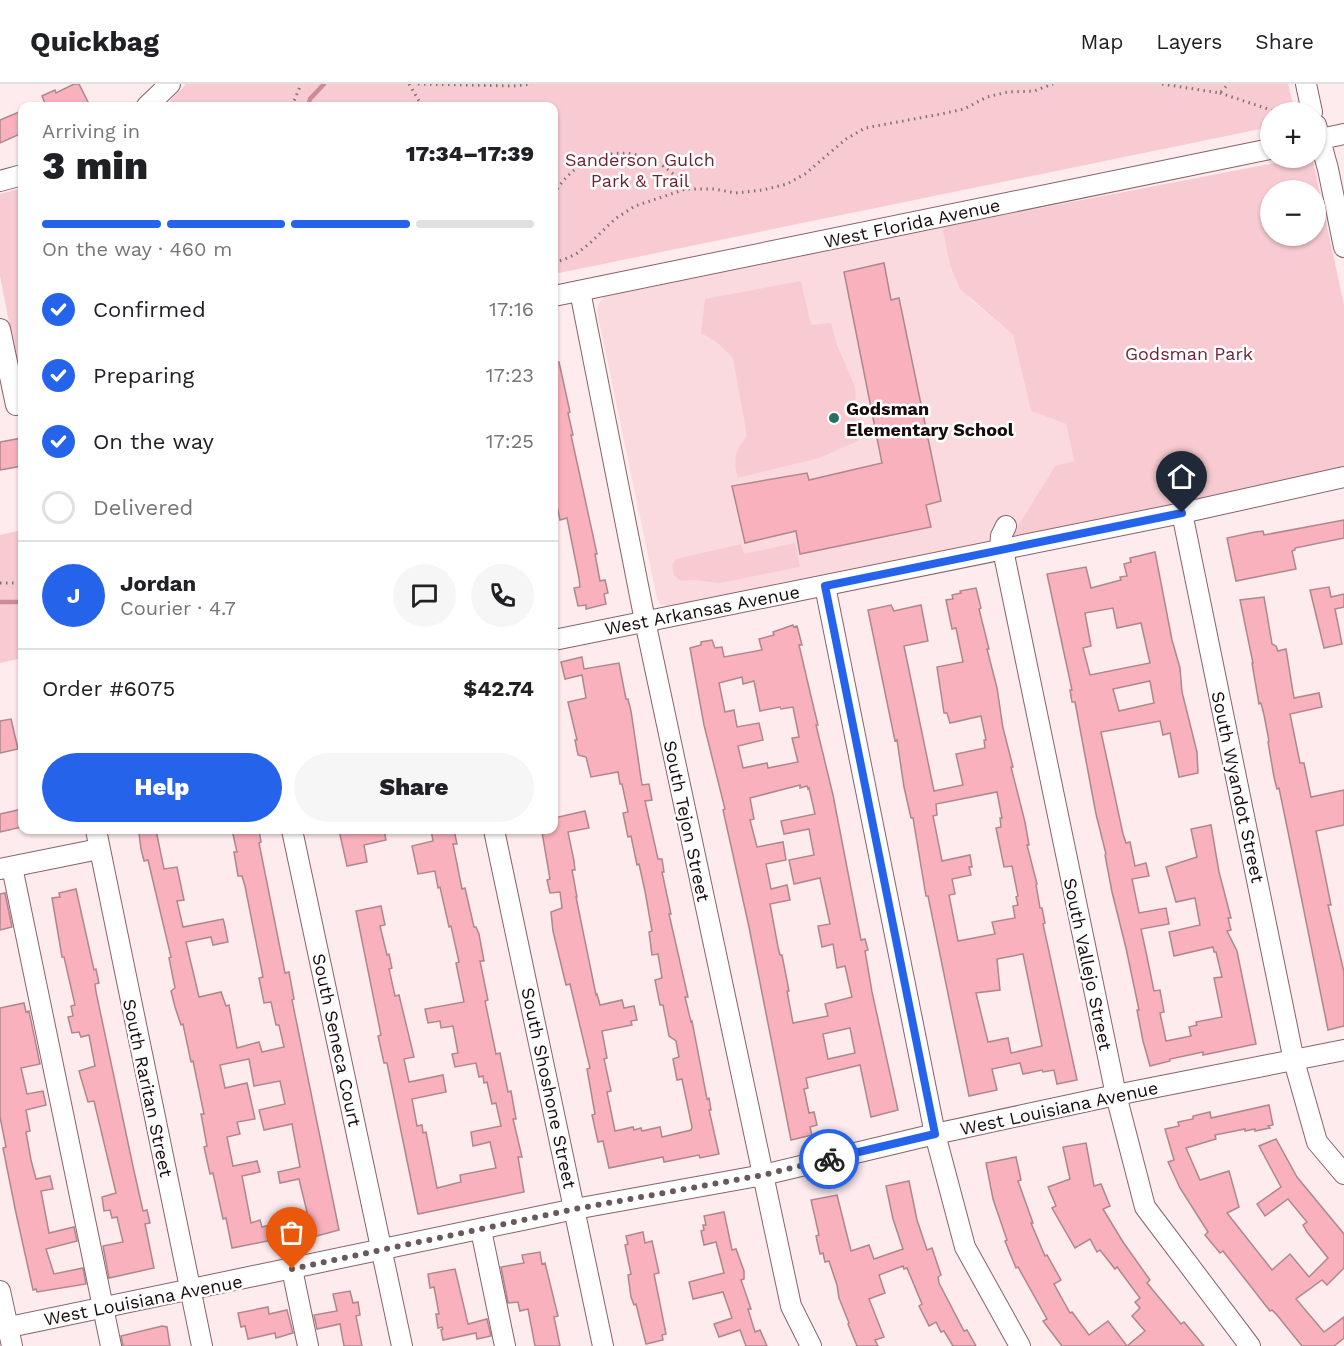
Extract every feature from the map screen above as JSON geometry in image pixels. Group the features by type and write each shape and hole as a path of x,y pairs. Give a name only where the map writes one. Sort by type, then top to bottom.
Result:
{"street":[{"path":"151,102 170,84"},
{"path":"1306,84 1310,102"},
{"path":"1326,135 1344,134"},
{"name":"West Florida Avenue","path":"558,295 1260,151"},
{"path":"1326,163 1344,247"},
{"path":"0,181 18,176"},
{"name":"South Tejon Street","path":"580,291 645,621 791,1306 811,1346"},
{"path":"0,328 13,405"},
{"name":"West Arkansas Avenue","path":"558,639 1182,513 1344,477"},
{"name":"South Wyandot Street","path":"1182,513 1294,1060 1317,1142 1344,1174"},
{"path":"1001,550 1000,536 1006,526"},
{"name":"South Vallejo Street","path":"1001,550 1116,1095 1145,1207 1250,1346"},
{"path":"825,586 935,1134 964,1247 1020,1346"},
{"name":"South Raritan Street","path":"97,834 202,1346"},
{"name":"South Seneca Court","path":"293,834 402,1346"},
{"name":"South Shoshone Street","path":"495,834 603,1346"},
{"path":"99,849 6,868 111,1346"},
{"name":"West Louisiana Avenue","path":"7,1334 103,1308 575,1209 763,1175 935,1134 1116,1095 1344,1050"},
{"path":"481,1230 505,1346"},
{"path":"292,1269 308,1346"},
{"path":"0,1291 7,1334"}],"path":[{"path":"294,102 301,84"},
{"path":"409,84 420,102"},
{"path":"418,84 514,87 532,84"},
{"path":"558,261 576,254 615,219 635,206 686,189 714,189 736,193 787,184 804,174 846,139 865,128 964,109 987,98 1008,93 1034,91 1053,84"},
{"path":"1162,84 1220,93 1260,106"},
{"path":"1220,93 1228,84"},
{"path":"558,188 567,175 579,165 591,159 623,153 637,154 667,167 686,189"},
{"path":"0,583 18,583"}],"shaded area":[{"name":"Godsman Elementary School","path":"942,227 950,265 970,299 1013,335 1031,411 1066,424 1074,461 1055,466 1011,537 668,606 660,604 597,311 599,303 604,297"}],"green space":[{"name":"Sanderson Gulch Park & Trail","path":"186,84 1288,84 1292,102 1260,102 1260,129 558,273 558,102 169,102"},
{"name":"Godsman Park","path":"1260,166 1260,168 1315,168 1317,180 1260,180 1260,246 1326,246 1326,221 1344,305 1344,469 1011,537 1055,466 1074,461 1066,424 1031,411 1013,335 960,289 950,265 942,227"},
{"path":"18,189 18,368 0,276 0,194"},
{"path":"801,281 811,325 831,323 837,345 855,387 858,441 819,458 738,478 735,466 736,456 747,436 733,358 718,343 701,333 705,299"},
{"path":"18,531 18,659 0,663 0,535"},
{"path":"795,543 800,567 720,583 681,581 674,575 672,565 676,559 741,544 744,554"}],"building":[{"path":"74,84 79,84 88,102 44,102 42,96 55,90 56,93"},
{"path":"18,112 18,135 0,143 0,120"},
{"name":"Godsman Elementary School","path":"884,263 891,300 899,298 941,501 926,505 931,527 800,554 796,531 745,543 732,486 807,473 809,480 882,463 844,272"},
{"path":"558,362 570,412 568,413 573,435 571,435 597,554 595,554 600,581 605,580 608,593 604,594 606,604 586,609 586,605 578,606 574,588 580,587 579,578 567,518 560,520 558,510"},
{"path":"18,439 18,467 0,470 0,442"},
{"path":"1344,520 1344,538 1295,548 1292,551 1296,569 1236,581 1227,538 1263,531 1264,535"},
{"path":"1155,552 1172,640 1180,668 1182,692 1197,752 1198,773 1179,777 1170,733 1163,735 1160,721 1101,732 1126,843 1130,842 1135,866 1146,863 1149,876 1132,879 1139,913 1166,908 1169,924 1141,929 1154,991 1160,990 1164,1012 1160,1013 1166,1041 1191,1036 1189,1027 1197,1025 1196,1022 1222,1017 1214,978 1222,977 1213,947 1174,956 1169,932 1200,925 1195,898 1176,902 1166,867 1197,857 1191,829 1211,825 1219,872 1231,918 1228,918 1231,930 1227,931 1237,951 1256,1044 1203,1055 1203,1052 1150,1066 1047,574 1086,567 1091,588 1121,580 1120,577 1127,576 1124,564 1131,562 1130,558","holes":["1113,608 1117,628 1141,623 1150,663 1090,675 1083,648 1091,646 1085,613","1150,681 1154,703 1119,711 1113,689"]},
{"path":"1329,587 1331,597 1344,594 1344,607 1335,609 1342,644 1324,648 1310,590"},
{"path":"976,588 981,608 979,609 997,688 1003,728 1025,822 1029,845 1027,845 1077,1080 1057,1084 1054,1070 1023,1074 1020,1063 992,1069 997,1090 969,1096 928,896 926,896 897,740 895,741 868,610 891,605 894,611 921,605 928,641 904,646 934,791 963,785 956,754 985,748 984,740 986,740 981,716 950,723 947,713 944,713 937,667 963,662 956,628 952,629 946,600 953,599 952,595 961,593 960,591","holes":["997,792 1002,818 1000,818 1001,827 996,828 1004,867 1012,866 1018,896 1016,897 1018,905 1013,906 1015,918 992,922 995,934 958,941 949,895 955,894 952,879 971,875 969,867 972,867 970,855 942,861 933,816 937,815 936,804","1023,954 1042,1046 1011,1053 1008,1038 988,1042 976,993 1000,990 997,959"]},
{"path":"1264,597 1272,644 1278,651 1286,649 1294,698 1319,693 1322,707 1290,714 1300,763 1304,763 1311,797 1344,790 1344,825 1316,831 1331,905 1328,905 1344,972 1344,1026 1328,1030 1279,788 1277,789 1274,777 1264,715 1261,703 1259,704 1240,600"},
{"path":"793,625 797,626 802,645 799,645 833,795 861,940 865,939 868,950 865,951 872,992 898,1110 871,1117 860,1065 806,1078 808,1088 804,1089 809,1113 814,1112 817,1125 810,1127 812,1135 791,1140 749,927 723,810 725,809 704,725 690,648 701,645 701,642 712,640 715,648 722,647 724,657 762,650 759,639 774,635 773,632","holes":["742,677 743,684 754,681 760,711 793,707 799,737 792,738 798,762 768,768 767,763 743,768 738,746 763,740 759,723 737,727 734,710 725,712 719,683","800,785 800,788 807,786 809,788 815,814 781,821 784,834 809,829 814,855 789,860 794,884 820,878 830,924 818,926 822,947 833,944 837,968 845,966 852,997 825,1004 828,1016 793,1023 787,991 789,991 770,904 790,900 787,885 771,889 766,864 786,860 783,842 757,847 750,820 754,819 750,798","850,1028 855,1053 828,1059 823,1034"]},
{"path":"582,657 584,669 619,663 626,699 628,699 631,711 642,785 649,784 652,800 645,801 658,859 662,859 664,872 662,872 671,914 669,914 688,997 685,997 707,1099 709,1098 711,1110 709,1110 719,1154 700,1158 699,1155 664,1162 663,1157 609,1168 603,1141 598,1142 592,1115 595,1114 587,1069 590,1068 570,984 566,985 553,931 551,912 562,908 560,892 550,893 547,880 550,879 542,834 558,834 558,817 585,811 589,828 568,832 574,861 575,870 572,870 576,897 596,995 600,1005 622,1000 624,1008 634,1006 637,1020 631,1021 632,1025 602,1031 607,1058 604,1059 611,1091 607,1092 615,1131 633,1127 634,1130 641,1128 642,1131 660,1127 662,1137 691,1130 692,1127 682,1079 677,1080 673,1059 679,1057 676,1041 669,1036 663,1005 660,1005 655,980 662,978 658,954 652,955 649,932 652,931 645,891 631,836 628,837 623,813 628,812 622,784 620,784 618,772 591,777 586,757 578,755 568,702 586,698 582,675 565,679 561,662"},
{"path":"11,719 18,749 0,753 0,721"},
{"path":"18,810 18,828 0,832 0,814"},
{"path":"139,834 157,834 164,869 177,867 184,900 177,901 183,927 223,919 228,942 213,945 211,937 186,942 199,997 221,992 226,1006 229,1005 237,1048 259,1042 262,1052 284,1047 271,1002 264,1003 259,978 263,977 245,886 242,876 238,876 234,852 237,852 233,834 260,834 261,842 259,843 285,973 289,972 294,999 292,1000 339,1230 298,1241 295,1224 307,1222 305,1213 307,1212 299,1179 280,1183 278,1172 300,1167 292,1124 264,1130 259,1110 285,1104 280,1081 254,1086 249,1059 220,1065 225,1088 247,1083 255,1119 237,1122 240,1134 227,1137 233,1166 257,1161 260,1172 242,1176 251,1223 260,1220 262,1227 275,1224 278,1239 232,1248 226,1218 223,1219 213,1173 210,1174 204,1147 207,1146 201,1114 204,1114 193,1061 191,1062 183,1024 181,1025 171,991 175,988 169,958 171,957 148,860 144,861"},
{"path":"340,834 385,834 386,840 364,845 367,862 347,866"},
{"path":"432,834 455,834 457,844 453,844 462,889 465,888 474,927 479,934 484,961 480,961 488,1000 485,1001 496,1054 500,1053 508,1092 511,1091 516,1119 513,1119 522,1157 518,1157 524,1192 418,1214 387,1063 384,1063 378,1036 381,1035 356,911 381,906 385,925 380,926 392,968 389,969 395,996 399,995 414,1057 404,1059 409,1082 443,1075 446,1092 412,1099 417,1126 422,1125 423,1133 426,1132 437,1188 461,1182 460,1175 496,1168 490,1142 473,1146 471,1132 501,1126 496,1103 492,1104 487,1082 484,1083 483,1076 479,1077 476,1063 455,1067 452,1054 458,1053 453,1026 441,1028 440,1021 428,1023 425,1009 464,1002 456,963 459,962 435,871 418,874 412,846 433,841"},
{"path":"76,889 99,983 95,984 96,992 134,1171 143,1211 147,1210 150,1223 145,1224 154,1268 109,1278 103,1246 123,1242 117,1217 112,1218 110,1210 104,1211 102,1197 116,1193 94,1101 88,1102 79,1071 95,1066 89,1035 81,1037 79,1032 72,1033 68,1017 73,1016 71,1006 75,1005 64,957 62,957 52,898 60,897 59,893"},
{"path":"5,893 12,927 0,930 0,894"},
{"path":"24,1003 26,1012 29,1011 40,1064 21,1068 27,1094 43,1091 46,1105 26,1110 30,1131 26,1132 31,1160 36,1179 50,1176 53,1189 41,1191 49,1233 74,1227 77,1241 46,1249 54,1274 83,1268 86,1284 37,1292 36,1289 33,1290 16,1213 3,1148 6,1147 0,1117 0,1008"},
{"path":"1269,1105 1273,1125 1268,1126 1270,1128 1255,1131 1255,1129 1245,1131 1245,1129 1215,1135 1216,1139 1186,1148 1200,1180 1229,1171 1239,1207 1227,1213 1272,1270 1290,1254 1309,1277 1328,1258 1307,1232 1303,1225 1307,1222 1288,1199 1265,1216 1257,1204 1281,1187 1259,1146 1276,1139 1297,1177 1344,1234 1344,1268 1327,1285 1322,1280 1296,1299 1324,1332 1344,1317 1344,1338 1334,1346 1302,1346 1277,1315 1272,1310 1270,1311 1223,1251 1220,1253 1205,1235 1208,1232 1180,1188 1168,1162 1174,1160 1165,1129 1179,1126 1178,1122 1193,1119 1193,1116 1210,1112 1211,1118"},
{"path":"1086,1143 1094,1186 1101,1184 1110,1206 1103,1209 1150,1280 1147,1283 1181,1324 1184,1322 1204,1346 1127,1346 1145,1331 1132,1316 1140,1308 1135,1302 1140,1298 1117,1267 1115,1269 1100,1250 1097,1252 1090,1239 1075,1248 1052,1208 1056,1206 1048,1187 1070,1179 1063,1147"},
{"path":"1016,1157 1021,1180 1018,1181 1033,1223 1031,1223 1045,1256 1047,1255 1061,1280 1054,1284 1070,1313 1072,1312 1089,1335 1108,1321 1127,1346 1062,1346 1043,1321 1047,1319 1018,1267 1016,1268 1005,1241 1007,1240 993,1199 986,1163"},
{"path":"909,1181 917,1220 927,1250 932,1248 941,1275 938,1277 939,1283 964,1331 967,1330 976,1346 953,1346 936,1322 929,1326 919,1306 922,1304 907,1268 904,1269 903,1266 879,1275 885,1293 869,1299 884,1337 875,1340 878,1346 857,1346 848,1324 829,1261 825,1262 823,1253 820,1254 816,1236 819,1235 811,1200 837,1195 851,1251 869,1245 874,1259 903,1249 893,1219 886,1186"},
{"path":"724,1212 732,1250 736,1249 744,1271 744,1279 741,1280 751,1309 748,1309 755,1332 760,1330 767,1346 746,1346 740,1330 719,1337 714,1324 732,1318 723,1292 693,1299 689,1282 724,1273 716,1242 704,1245 701,1231 704,1230 703,1225 706,1225 704,1216"},
{"path":"643,1232 645,1243 652,1241 659,1273 654,1274 666,1334 662,1335 663,1340 646,1344 636,1304 634,1305 631,1297 628,1275 631,1274 625,1245 628,1244 626,1236"},
{"path":"540,1252 542,1264 545,1263 558,1316 554,1317 560,1346 535,1346 528,1309 520,1311 518,1302 508,1303 501,1267 524,1263 522,1255"},
{"path":"455,1269 468,1324 487,1319 491,1336 477,1339 476,1333 443,1340 441,1330 443,1329 438,1328 436,1314 439,1314 434,1287 430,1288 428,1274"},
{"path":"350,1291 353,1303 358,1302 360,1315 356,1316 362,1346 344,1346 340,1324 317,1329 314,1315 337,1311 333,1294"},
{"path":"268,1307 269,1314 287,1310 293,1333 276,1338 275,1333 248,1339 245,1326 241,1327 238,1313"},
{"path":"162,1326 167,1327 170,1346 123,1346 121,1336"}],"waterway":[{"path":"309,102 324,84"},
{"path":"0,602 18,602"}],"way so far":[{"path":"292,1269 575,1209 763,1175 829,1159"}],"place":[{"name":"Godsman Elementary School","path":"834,418"}],"route":[{"path":"829,1159 935,1134 825,586 1182,513"}]}
